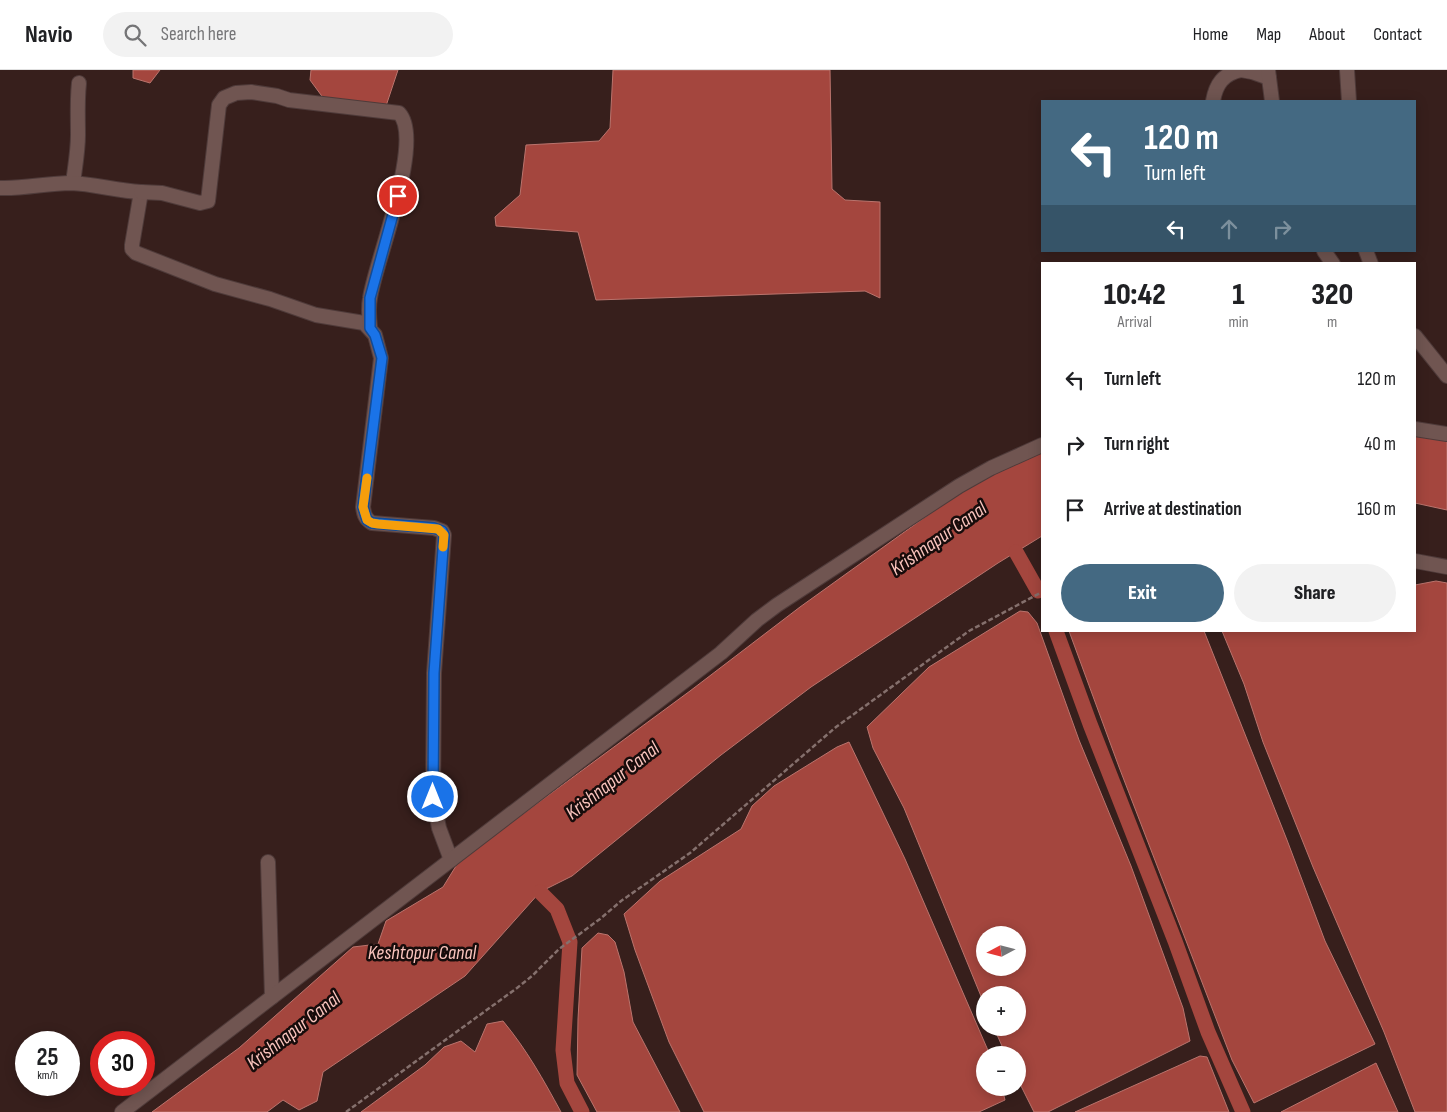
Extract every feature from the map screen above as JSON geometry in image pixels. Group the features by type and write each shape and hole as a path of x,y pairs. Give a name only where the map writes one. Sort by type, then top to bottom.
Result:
{"street":[{"path":"1213,100 1217,86 1222,78 1232,72 1241,70 1269,74 1272,100"},
{"path":"1347,70 1348,100"},
{"path":"73,183 78,135 76,104 78,83"},
{"path":"0,188 19,189 73,183 90,184 141,192 162,193 200,203 208,201 219,105 224,98 236,93 265,94 289,100 399,114 406,124 404,167 398,196 371,293 368,310 370,328"},
{"path":"141,192 132,245 132,249 136,253 215,284 270,299 316,315 364,323 375,335 382,358 363,507 364,514 367,520 372,523 434,528 442,531 444,535 434,673 433,797 439,828 451,860"},
{"path":"1416,337 1447,376"},
{"path":"1416,429 1447,434"},
{"path":"122,1112 721,653 757,620 959,486 991,468 1041,444"},
{"path":"1416,561 1447,567"},
{"path":"268,862 272,997"}],"path":[{"path":"346,1112 532,976 555,953 621,901 690,853 836,727 969,632 1041,593"}],"water":[{"path":"133,70 160,70 150,83 133,78"},
{"path":"311,70 398,70 386,106 324,99 310,80"},
{"path":"613,70 830,70 832,189 845,200 880,202 880,298 865,291 596,300 578,232 496,226 495,217 520,195 526,145 599,141 610,128"},
{"path":"1416,430 1447,436 1447,510 1416,503"},
{"name":"Keshtopur Canal","path":"1041,452 1041,537 811,687 721,755 572,876 540,892 465,976 323,1072 317,1101 299,1110 283,1100 267,1112 152,1112 239,1048 353,947 378,944 386,921 443,887 459,861 690,691 800,607 992,469"},
{"path":"1436,581 1447,583 1447,1112 1415,1112 1384,1032 1313,867 1263,742 1244,684 1222,632 1416,632 1416,585"},
{"path":"1020,611 1028,612 1037,623 1079,740 1131,866 1183,1008 1190,1041 1048,1112 1034,1112 1026,1096 1026,1046 1002,1046 998,1036 1026,1036 1026,986 977,986 904,808 873,748 867,727 929,667"},
{"path":"1069,632 1204,632 1325,941 1375,1044 1254,1103 1232,1060 1119,767"},
{"path":"849,742 905,859 976,1023 976,1036 982,1036 986,1046 976,1046 976,1096 1004,1096 1005,1100 979,1112 704,1112 669,1042 635,950 624,914 660,881 741,829 752,806 774,786 837,747"},
{"path":"598,933 608,935 615,942 624,972 633,1022 680,1112 597,1112 577,1075 582,948"},
{"path":"503,1021 527,1054 561,1112 361,1112 425,1065 444,1047 461,1041 475,1052 487,1024"},
{"path":"1200,1056 1207,1057 1229,1112 1075,1112"},
{"path":"1376,1063 1398,1112 1281,1112"}],"waterway":[{"path":"1016,552 1038,591"},
{"path":"1056,632 1208,1032 1243,1112"},
{"path":"540,892 557,909 570,942 563,1050 567,1083 582,1112"}],"slow traffic":[{"path":"367,478 363,507 367,520 378,524 438,529 444,535 443,547"}],"route":[{"path":"398,196 372,287 368,310 370,328 375,335 382,358 363,507 367,520 372,523 434,528 442,531 444,535 434,673 433,797"}],"water label":[{"name":"Krishnapur Canal","path":"938,538"},
{"name":"Krishnapur Canal","path":"612,780"},
{"name":"Krishnapur Canal","path":"293,1030"}]}
